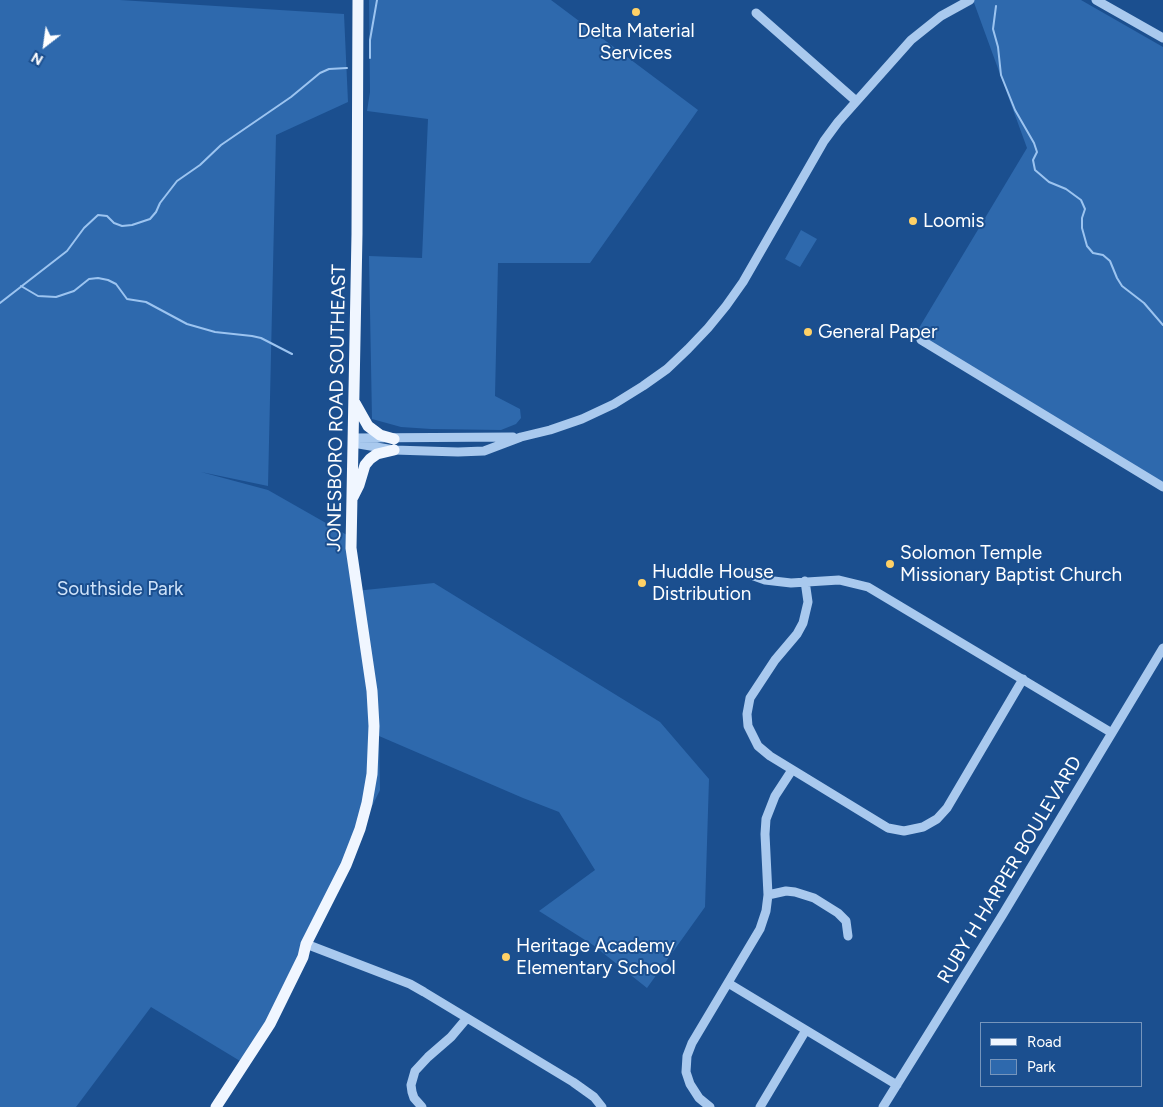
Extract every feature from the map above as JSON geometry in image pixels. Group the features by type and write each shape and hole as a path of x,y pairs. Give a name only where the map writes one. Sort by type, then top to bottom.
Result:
{"main road":[{"name":"JONESBORO ROAD SOUTHEAST","path":"216,1107 270,1024 303,957 306,944 352,850 367,803 372,774 374,726 372,691 351,548 358,0"},
{"path":"351,501 359,485 365,465 377,454 394,444 368,426 354,402"}],"street":[{"path":"353,441 394,444 426,451 484,451 521,437 582,419 614,404 643,386 688,349 726,306 742,282 824,141 856,101 911,40 941,16 970,0"},
{"path":"1096,0 1163,38"},
{"path":"756,13 856,101"},
{"path":"921,340 1163,487"},
{"path":"394,444 426,438 521,437"},
{"path":"426,438 426,451"},
{"path":"751,575 780,582 839,580 868,587 1112,733"},
{"path":"805,581 808,602 803,623 797,634 775,660 750,698 747,714 748,726 758,746 770,756 888,828 904,831 923,827 937,819 947,808 1023,679"},
{"name":"RUBY H HARPER BOULEVARD","path":"883,1107 1004,914 1163,648"},
{"path":"710,1107 699,1098 690,1084 686,1072 687,1056 692,1043 760,929 766,911 768,895 766,820 775,796 792,770"},
{"path":"768,895 774,892 795,892 814,898 838,913 846,921 848,936"},
{"path":"306,944 410,984 573,1082 594,1097 602,1107"},
{"path":"728,983 896,1085"},
{"path":"422,1107 414,1098 412,1092 412,1078 415,1071 428,1056 451,1037 467,1018"},
{"path":"760,1107 806,1030"}],"green space":[{"name":"Southside Park","path":"0,0 120,0 344,14 348,102 276,135 268,486 201,472 268,490 354,539 355,591 434,583 660,722 709,779 705,907 647,988 593,945 539,911 595,870 559,812 379,736 380,790 245,1064 151,1007 76,1107 0,1107"},
{"path":"369,0 551,0 698,110 590,263 498,263 495,396 520,409 521,418 516,424 501,430 401,427 372,419 369,256 422,258 428,119 367,111 370,92"},
{"path":"973,0 1081,0 1163,47 1163,488 916,333 1027,148"},
{"path":"801,230 817,239 800,267 785,259"}],"waterway":[{"path":"370,58 370,40 377,0"},
{"path":"996,6 993,29 998,47 1001,75 1015,110 1034,143 1037,152 1033,160 1035,170 1049,182 1066,189 1081,200 1085,209 1082,218 1082,228 1087,246 1093,253 1103,255 1110,261 1122,286 1144,303 1163,325"},
{"path":"0,303 67,251 84,228 98,215 107,216 114,223 122,226 150,219 177,181 200,165 221,145 291,97 320,73 329,69 347,68"},
{"path":"21,286 38,296 56,297 74,291 89,279 108,280 116,284 127,299 146,302 187,324 215,332 261,338 292,354"}],"place":[{"name":"Delta Material Services","path":"636,12"},
{"name":"Loomis","path":"913,221"},
{"name":"General Paper","path":"808,332"},
{"name":"Solomon Temple Missionary Baptist Church","path":"890,564"},
{"name":"Huddle House Distribution","path":"642,583"},
{"name":"Heritage Academy Elementary School","path":"506,957"}]}
